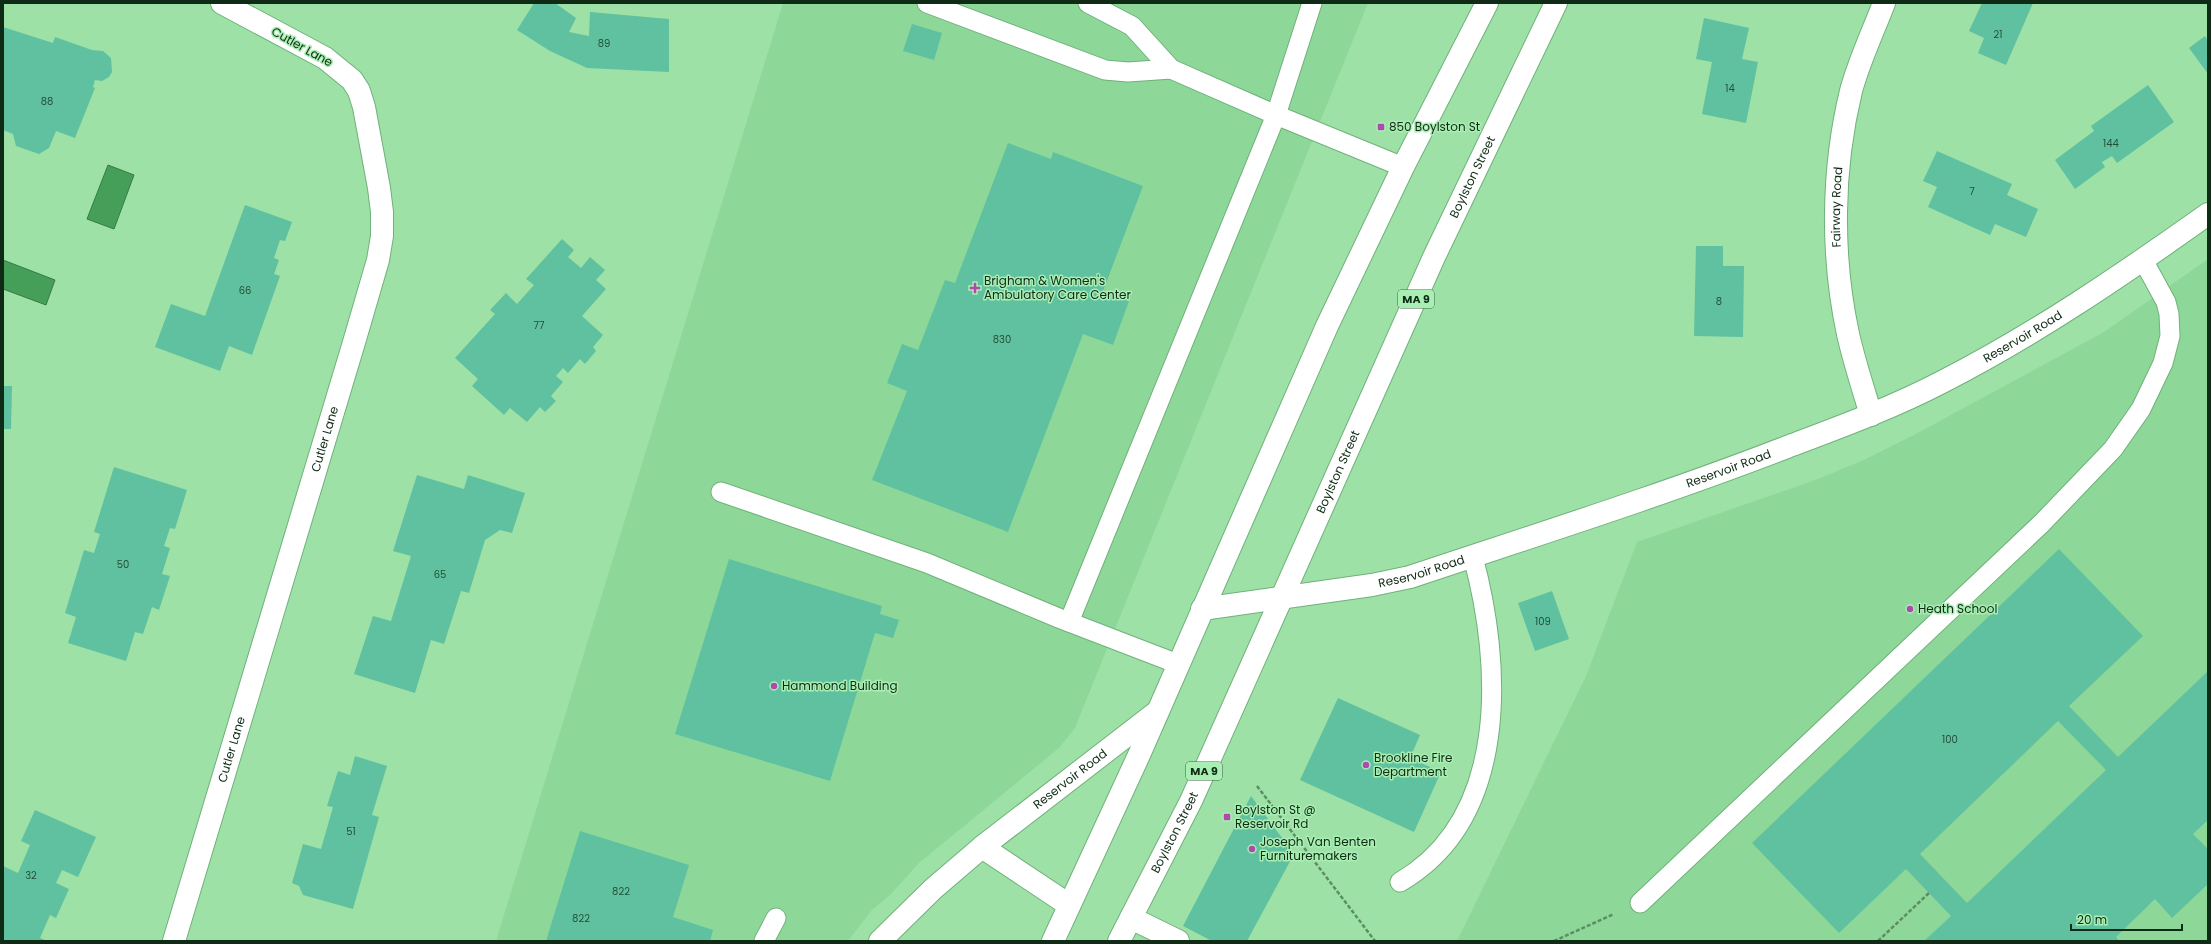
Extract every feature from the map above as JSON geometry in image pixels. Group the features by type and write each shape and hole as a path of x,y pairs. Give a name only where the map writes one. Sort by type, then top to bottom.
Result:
{"main road":[{"name":"Cutler Lane","path":"174,941 355,339 378,260 382,236 382,212 368,129 359,91 352,80 325,58 222,3"},
{"path":"1053,941 1158,712 1324,333 1402,167 1487,3"},
{"name":"Boylston Street","path":"1119,941 1191,800 1434,257 1556,3"},
{"name":"Fairway Road","path":"1871,415 1848,334 1840,281 1837,236 1837,173 1841,140 1852,90 1884,3"},
{"name":"Reservoir Road","path":"1202,609 1400,580 1726,471 1871,415 1941,383 2025,337 2100,290 2208,214"},
{"name":"Reservoir Road","path":"880,941 933,889 982,847 1158,712"},
{"path":"982,847 1069,905"},
{"path":"1131,918 1178,941"}],"lane":[{"path":"927,3 1105,70 1128,72 1171,69"},
{"path":"1088,3 1132,26 1171,69 1276,115 1402,167"},
{"path":"1069,622 1276,115 1312,3"},
{"path":"1640,903 2042,523 2113,449 2141,409 2163,363 2170,336 2169,314 2166,302 2143,260"},
{"path":"722,492 927,563 1069,622 1178,664"},
{"path":"1400,882 1417,872 1433,859 1451,838 1469,808 1481,771 1490,727 1492,685 1488,629 1472,556"},
{"path":"764,941 776,918"}],"path":[{"path":"1257,786 1375,941"},
{"path":"1878,941 1929,893"},
{"path":"1554,941 1640,903"}],"shaded area":[{"name":"Brigham & Women's Ambulatory Care Center","path":"783,3 1368,3 1075,728 1059,748 919,863 891,894 872,910 848,941 496,941"},
{"path":"108,165 134,175 114,229 87,219"},
{"name":"Heath School","path":"2208,259 2208,941 1457,941 1586,676 1637,542 1818,479 1866,459 1912,436 2104,332"},
{"path":"3,260 55,280 46,305 3,289"}],"building":[{"path":"534,3 555,3 576,18 569,32 589,36 590,12 669,19 669,72 587,68 550,51 517,30"},
{"path":"1982,3 2033,3 2006,65 1978,53 1984,38 1969,31"},
{"path":"1704,18 1749,28 1742,59 1758,62 1746,123 1702,114 1712,62 1696,59"},
{"path":"912,24 942,33 934,60 903,51"},
{"path":"3,27 53,43 55,37 92,50 103,51 111,58 112,72 109,77 102,81 95,80 93,87 95,88 75,138 56,131 49,148 39,154 16,146 13,134 3,130"},
{"path":"2205,36 2208,41 2208,74 2189,48"},
{"path":"2148,85 2174,122 2117,163 2112,156 2102,162 2105,167 2075,189 2055,160 2094,131 2091,126"},
{"path":"1008,143 1051,159 1053,152 1143,186 1103,291 1129,301 1113,345 1083,334 1008,532 872,480 907,391 887,383 902,344 918,350 945,280 955,283"},
{"path":"1937,151 2012,184 2007,195 2038,209 2026,237 1995,224 1990,235 1928,207 1937,187 1923,181"},
{"path":"245,205 292,222 285,241 280,240 274,258 279,260 274,274 280,276 252,355 229,346 220,371 155,347 171,304 205,316"},
{"path":"562,239 574,250 568,257 581,268 590,257 605,270 596,280 606,289 582,316 603,335 593,347 596,351 585,364 580,359 568,373 563,368 556,376 563,382 551,396 556,401 545,412 540,407 527,422 510,408 504,415 472,386 478,379 455,358 495,314 490,310 506,293 517,304 534,285 526,279"},
{"path":"1696,246 1723,246 1723,266 1744,266 1743,337 1694,336"},
{"path":"3,386 12,386 11,429 3,429"},
{"path":"114,467 187,490 175,529 170,528 164,546 170,548 162,574 170,576 159,610 152,607 143,634 135,632 126,661 68,643 76,617 65,613 84,550 94,553 100,534 94,532"},
{"path":"417,475 464,489 468,475 525,493 512,533 500,530 485,540 469,593 461,591 444,644 431,640 415,693 354,674 373,616 391,621 411,556 393,551"},
{"path":"2059,549 2143,636 2069,706 2118,757 2208,671 2208,820 2193,834 2208,849 2208,884 2172,918 2155,899 2116,937 2119,941 1924,941 1951,916 1906,869 1839,933 1752,843","holes":["2058,721 2106,770 1967,903 1920,854"]},
{"name":"Hammond Building","path":"729,559 882,606 880,614 899,620 893,638 875,633 830,781 675,734"},
{"path":"1552,591 1569,639 1535,651 1518,603"},
{"name":"Brookline Fire Department","path":"1338,698 1420,735 1410,758 1441,772 1414,832 1300,780"},
{"path":"355,756 387,766 372,815 379,817 353,909 303,895 299,886 292,883 303,844 321,849 333,807 327,806 338,771 350,775"},
{"path":"1251,796 1294,854 1247,941 1212,941 1183,926"},
{"path":"35,810 96,837 78,877 62,870 56,883 69,889 56,918 50,915 40,938 47,941 3,941 3,866 18,873 30,845 21,841"},
{"path":"580,831 689,865 673,917 713,930 710,941 546,941"}],"place":[{"name":"850 Boylston St","path":"1381,127"},
{"name":"Brigham & Women's Ambulatory Care Center","path":"975,288"},
{"name":"Heath School","path":"1910,609"},
{"name":"Hammond Building","path":"774,686"},
{"name":"Brookline Fire Department","path":"1366,765"},
{"name":"Boylston St @ Reservoir Rd","path":"1227,817"},
{"name":"Joseph Van Benten Furnituremakers","path":"1252,849"}]}
